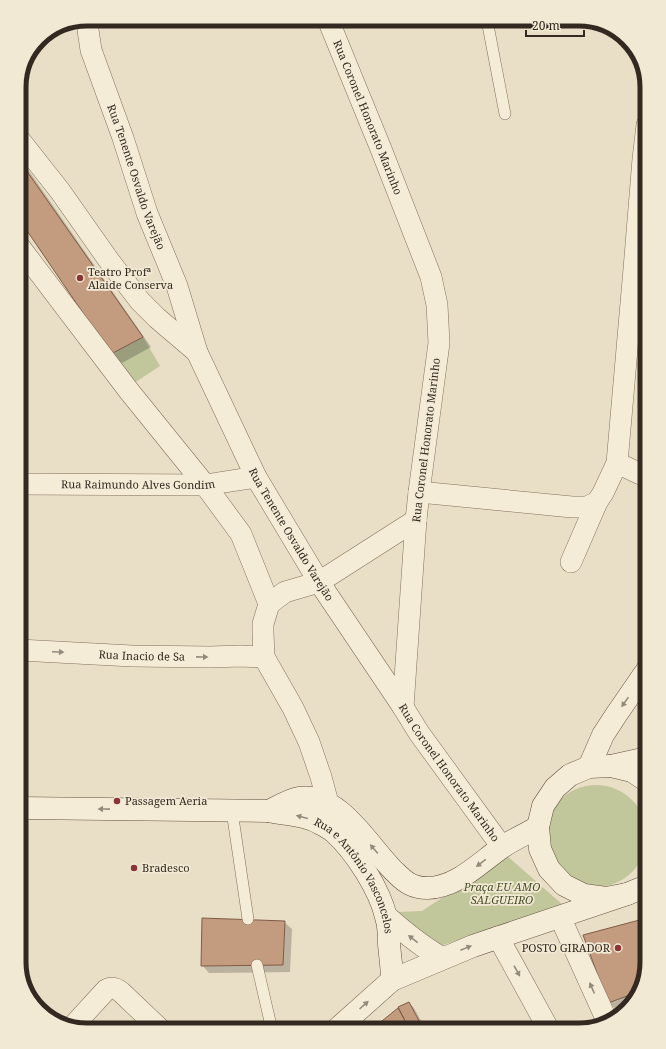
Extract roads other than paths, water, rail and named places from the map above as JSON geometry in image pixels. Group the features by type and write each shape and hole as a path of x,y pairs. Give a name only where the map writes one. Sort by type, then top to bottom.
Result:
{"main road":[{"path":"589,767 603,735 640,680"},
{"path":"627,894 606,898 584,895 564,885 549,869 540,849 538,827 543,806 555,788 570,775 589,767 611,766 640,760"},
{"path":"611,766 632,771 640,776"},
{"path":"26,808 269,811 287,802 300,798 312,798 328,803 338,810 351,822 389,867 406,883 417,887 428,888 454,881 468,873 502,847 538,827"},
{"name":"Rua e Antônio Vasconcelos","path":"269,811 297,816 318,822 334,832 363,867 382,904 387,918 392,980"},
{"path":"344,1023 392,980 473,946 640,889"},
{"path":"387,918 414,941 442,958"}],"street":[{"name":"Rua Tenente Osvaldo Varejão","path":"88,26 91,50 147,213 177,286 197,352 256,477 319,582 403,707"},
{"name":"Rua Coronel Honorato Marinho","path":"332,26 431,277 437,305 439,343 416,520 403,707 419,733 502,847"},
{"name":"Rua Tenente Osvaldo Varejão","path":"26,148 60,191 110,262 140,301 157,318 197,352"},
{"path":"571,562 592,504 603,493 617,463 640,196"},
{"path":"26,255 129,391 205,485 241,534 269,604"},
{"path":"617,463 640,474"},
{"name":"Rua Raimundo Alves Gondim","path":"26,484 205,485 256,477"},
{"path":"419,492 572,507 592,504"},
{"path":"328,803 309,742 293,708 264,657 262,633 269,604 285,592 319,582 416,520"},
{"name":"Rua Inacio de Sa","path":"26,650 132,656 264,657"},
{"path":"560,916 605,1017"},
{"path":"498,937 545,1023"},
{"path":"76,1022 106,990 113,987 121,992 154,1023"}],"lane":[{"path":"487,26 505,114"},
{"path":"232,811 248,919"},
{"path":"256,965 270,1023"}],"place":[{"name":"Teatro Profª Alaide Conserva","path":"80,278"},
{"name":"Passagem Aeria","path":"117,801"},
{"name":"Bradesco","path":"134,868"},
{"name":"POSTO GIRADOR","path":"618,948"}],"park label":[{"name":"Praça EU AMO SALGUEIRO","path":"502,893"}]}
